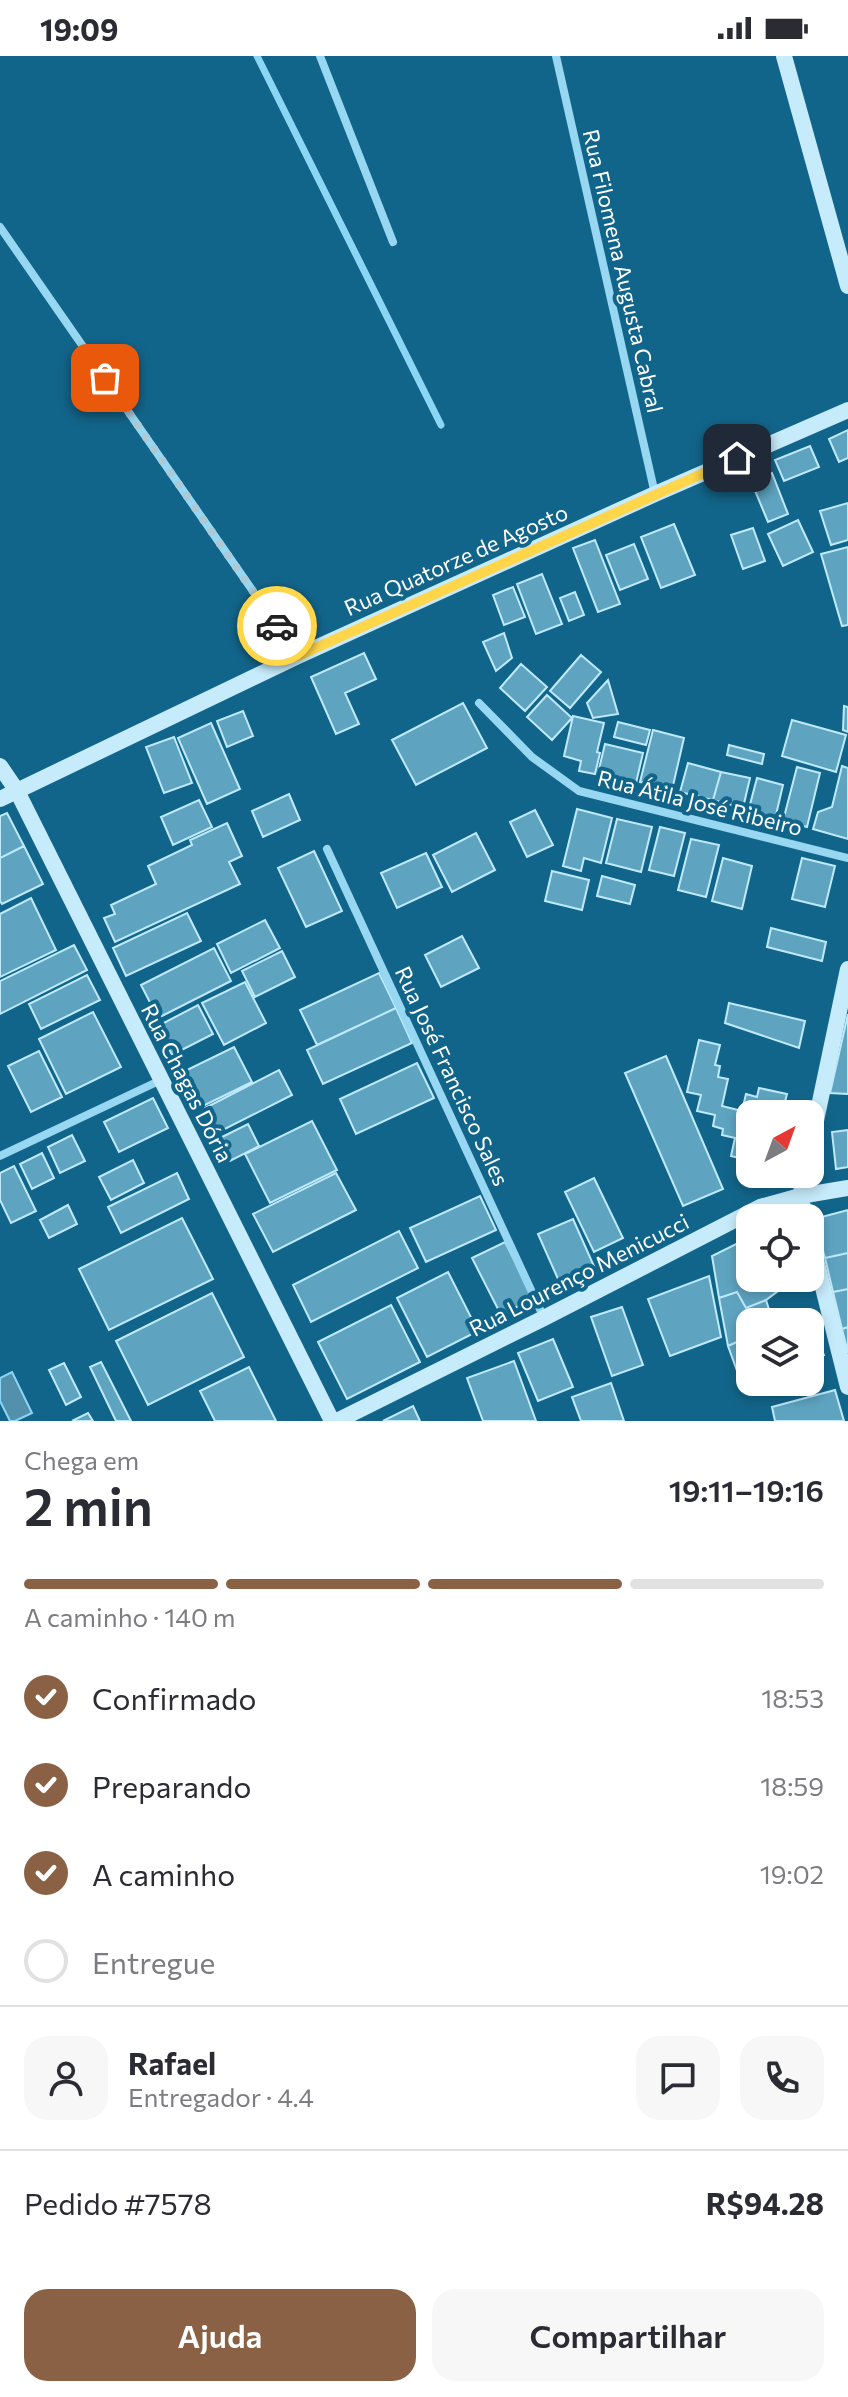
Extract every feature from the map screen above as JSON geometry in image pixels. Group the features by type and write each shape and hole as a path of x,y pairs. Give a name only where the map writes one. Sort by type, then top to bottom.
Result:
{"street":[{"path":"320,56 393,242"},
{"name":"Rua Filomena Augusta Cabral","path":"556,56 655,494"},
{"path":"784,56 848,286"},
{"path":"0,227 298,656"},
{"name":"Rua Quatorze de Agosto","path":"0,799 298,656 848,410"},
{"name":"Rua Átila José Ribeiro","path":"479,703 532,757 579,791 848,858"},
{"name":"Rua Chagas Dória","path":"0,766 17,791 334,1421"},
{"name":"Rua José Francisco Sales","path":"327,849 544,1318"},
{"path":"820,1100 848,969"},
{"path":"0,1156 161,1080"},
{"path":"802,1188 802,1204"},
{"name":"Rua Lourenço Menicucci","path":"334,1421 760,1207 848,1188"},
{"path":"824,1292 848,1387"}],"water":[{"path":"12,1372 32,1413 15,1421 10,1421 0,1401 0,1378"}],"building":[{"path":"848,430 848,458 839,462 829,439"},
{"path":"810,446 819,467 784,481 775,460"},
{"path":"772,473 788,514 768,522 751,481"},
{"path":"848,503 848,540 831,545 820,511"},
{"path":"798,520 813,552 783,566 768,534"},
{"path":"674,524 695,575 661,588 641,537"},
{"path":"753,528 765,561 743,569 731,535"},
{"path":"595,540 620,604 598,612 573,548"},
{"path":"634,544 648,579 620,590 606,555"},
{"path":"848,547 848,625 842,626 821,554"},
{"path":"542,574 562,624 536,634 517,584"},
{"path":"513,587 525,617 504,625 493,595"},
{"path":"575,592 584,615 569,621 560,598"},
{"path":"504,633 512,658 496,671 483,642"},
{"path":"364,653 376,679 345,693 359,724 336,734 311,677"},
{"path":"581,655 601,672 570,708 550,691"},
{"path":"521,664 547,687 525,711 500,688"},
{"path":"608,680 618,714 593,718 587,703"},
{"path":"547,695 572,718 552,740 527,717"},
{"path":"463,703 487,748 416,785 392,740"},
{"path":"844,706 848,707 848,732 843,730"},
{"path":"243,711 253,736 227,747 217,721"},
{"path":"573,716 604,723 595,774 579,771 581,761 564,756"},
{"path":"792,720 846,735 836,772 782,756"},
{"path":"618,722 650,730 646,745 614,737"},
{"path":"211,723 240,789 207,804 178,738"},
{"path":"653,730 684,738 672,790 640,782"},
{"path":"174,737 192,783 164,793 146,747"},
{"path":"605,744 643,753 636,783 598,773"},
{"path":"729,745 764,754 762,764 727,755"},
{"path":"688,763 721,772 713,800 680,792"},
{"path":"842,766 848,768 848,839 813,829 818,812 832,807"},
{"path":"797,767 820,773 807,827 783,821"},
{"path":"721,772 750,778 743,808 713,800"},
{"path":"757,778 783,785 775,819 748,812"},
{"path":"289,794 300,820 263,837 252,811"},
{"path":"199,800 212,827 173,845 161,817"},
{"path":"577,809 612,818 601,863 584,858 581,871 563,866"},
{"path":"535,810 553,845 527,857 510,822"},
{"path":"7,813 24,846 0,858 0,816"},
{"path":"617,819 652,827 641,872 606,863"},
{"path":"227,823 242,856 229,862 240,884 115,942 104,918 115,914 111,905 156,884 148,866 192,845 190,840"},
{"path":"660,827 685,833 674,876 649,870"},
{"path":"476,833 495,870 452,892 433,855"},
{"path":"691,839 719,845 706,897 678,890"},
{"path":"24,846 43,884 2,904 0,858"},
{"path":"314,851 342,911 306,927 278,868"},
{"path":"426,853 442,887 397,908 381,873"},
{"path":"723,858 752,866 742,909 712,901"},
{"path":"802,858 835,866 825,907 792,899"},
{"path":"552,871 589,880 582,910 545,901"},
{"path":"602,876 635,885 630,904 597,896"},
{"path":"31,898 56,950 0,977 0,914"},
{"path":"187,913 201,941 126,976 113,948"},
{"path":"265,920 280,948 231,973 217,944"},
{"path":"771,928 826,942 822,961 767,947"},
{"path":"462,936 479,968 441,987 425,955"},
{"path":"74,945 87,970 0,1014 0,981"},
{"path":"214,948 231,981 158,1018 141,985"},
{"path":"282,951 295,977 255,997 242,971"},
{"path":"379,973 396,1008 317,1045 300,1010"},
{"path":"87,975 100,1000 41,1029 29,1004"},
{"path":"245,982 266,1023 224,1045 202,1003"},
{"path":"729,1003 805,1021 799,1048 725,1023"},
{"path":"198,1005 213,1034 172,1055 158,1026"},
{"path":"396,1008 412,1043 323,1084 307,1050"},
{"path":"93,1012 121,1067 66,1094 39,1039"},
{"path":"848,1014 848,1094 830,1093"},
{"path":"699,1040 720,1045 715,1065 720,1066 718,1077 728,1079 722,1106 736,1110 736,1157 731,1156 735,1138 722,1135 723,1129 713,1126 715,1115 697,1111 701,1095 687,1092"},
{"path":"234,1047 252,1082 201,1107 183,1072"},
{"path":"39,1051 62,1097 31,1112 8,1066"},
{"path":"666,1056 723,1189 683,1206 625,1073"},
{"path":"417,1063 434,1098 356,1134 340,1099"},
{"path":"279,1070 292,1095 217,1133 205,1108"},
{"path":"759,1088 787,1094 786,1100 745,1100 746,1094 757,1097"},
{"path":"153,1098 168,1128 119,1152 104,1122"},
{"path":"312,1121 337,1170 270,1203 245,1154"},
{"path":"248,1124 259,1146 230,1161 218,1139"},
{"path":"848,1130 848,1167 836,1169 832,1132"},
{"path":"72,1135 85,1161 60,1173 48,1147"},
{"path":"42,1153 54,1178 32,1189 20,1164"},
{"path":"133,1160 144,1183 111,1200 99,1177"},
{"path":"14,1166 36,1211 11,1223 0,1200 0,1173"},
{"path":"177,1173 189,1199 121,1233 108,1207"},
{"path":"336,1173 356,1210 273,1252 253,1214"},
{"path":"594,1178 623,1238 594,1252 565,1192"},
{"path":"480,1196 496,1230 426,1262 410,1228"},
{"path":"68,1205 77,1224 49,1238 40,1220"},
{"path":"848,1210 848,1253 825,1258 824,1216"},
{"path":"182,1218 213,1279 109,1330 79,1269"},
{"path":"573,1219 597,1273 562,1288 538,1234"},
{"path":"399,1231 418,1268 311,1322 293,1285"},
{"path":"505,1242 534,1298 501,1315 472,1258"},
{"path":"736,1244 737,1292 719,1298 712,1256"},
{"path":"848,1253 848,1289 833,1292 825,1258"},
{"path":"448,1272 478,1331 427,1357 397,1298"},
{"path":"709,1276 721,1337 670,1356 648,1299"},
{"path":"848,1289 848,1327 842,1329 833,1292"},
{"path":"737,1292 777,1292 766,1300 746,1308"},
{"path":"737,1292 746,1308 736,1308 736,1342 728,1346 719,1298"},
{"path":"212,1293 244,1357 148,1405 116,1341"},
{"path":"766,1300 769,1308 746,1308"},
{"path":"391,1305 420,1362 347,1399 318,1342"},
{"path":"622,1307 643,1365 612,1376 591,1317"},
{"path":"848,1327 848,1353 842,1329"},
{"path":"553,1339 573,1387 538,1401 518,1353"},
{"path":"736,1342 736,1368 728,1346"},
{"path":"514,1361 536,1421 483,1421 467,1378"},
{"path":"101,1362 131,1421 116,1421 90,1367"},
{"path":"64,1363 81,1397 66,1405 49,1370"},
{"path":"249,1367 276,1421 215,1421 200,1391"},
{"path":"611,1383 624,1421 581,1421 572,1397"},
{"path":"835,1390 844,1421 775,1421 772,1407 824,1396 824,1393"},
{"path":"413,1406 420,1421 383,1421"},
{"path":"88,1413 93,1421 72,1421"}],"waterway":[{"path":"257,56 441,425"}],"way so far":[{"path":"105,378 277,626"}],"route":[{"path":"277,626 298,656 737,458"}]}
